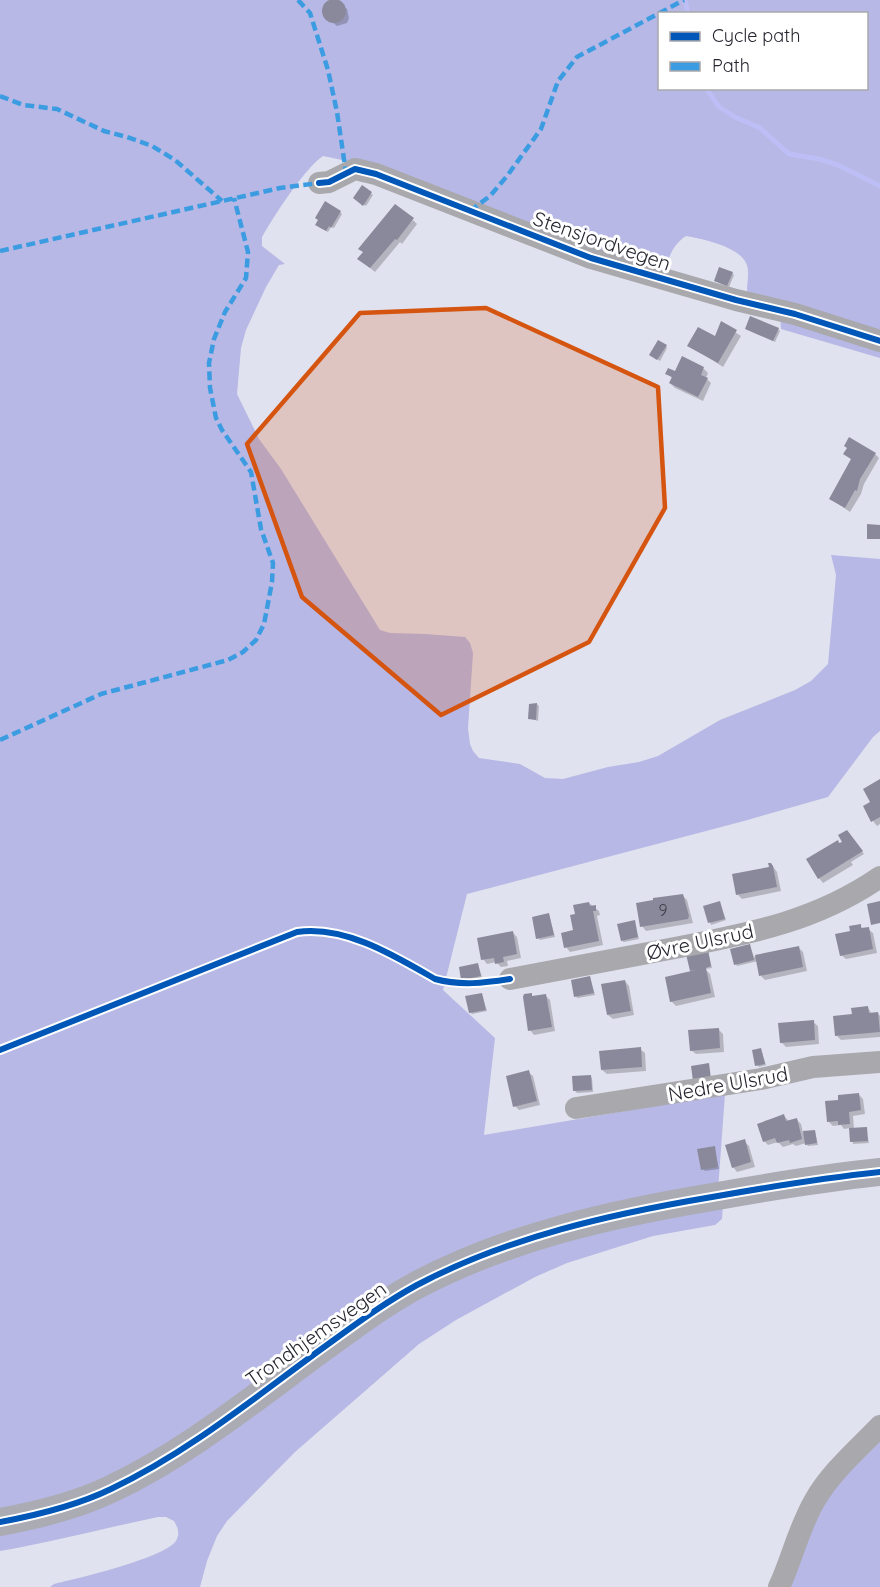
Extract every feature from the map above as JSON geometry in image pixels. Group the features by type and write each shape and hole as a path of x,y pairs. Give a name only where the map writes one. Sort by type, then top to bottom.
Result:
{"main road":[{"name":"Trondhjemsvegen","path":"0,1522 74,1505 111,1489 182,1449 373,1311 417,1285 481,1255 578,1225 663,1205 810,1180 880,1172"}],"street":[{"name":"Stensjordvegen","path":"319,183 329,182 355,169 376,174 591,258 717,295 795,314 880,341"},
{"name":"Øvre Ulsrud","path":"510,979 741,935 803,918 865,888 880,877"},
{"name":"Nedre Ulsrud","path":"576,1108 761,1079 813,1067 880,1062"},
{"path":"778,1587 815,1499 880,1426"}],"highlighted area":[{"path":"486,308 658,387 665,508 589,642 441,715 302,597 247,444 360,313"}],"shaded area":[{"path":"0,0 880,0 880,358 781,329 780,311 747,291 748,269 742,257 719,244 686,236 673,250 662,280 342,160 323,156 307,171 262,237 262,246 285,264 279,265 266,287 246,330 241,348 237,394 259,439 281,469 380,630 390,633 465,637 470,643 473,653 468,728 470,744 479,758 520,764 545,778 563,779 658,756 720,720 795,690 811,681 828,664 836,575 831,555 880,559 880,731 828,797 467,894 443,990 495,1038 484,1135 725,1094 718,1190 723,1203 722,1219 715,1225 653,1236 567,1263 535,1277 456,1320 419,1344 295,1452 227,1521 217,1536 200,1587 50,1587 141,1560 171,1546 177,1539 178,1532 174,1521 166,1517 0,1551"},
{"path":"880,1427 880,1587 775,1587 794,1536"}],"building":[{"path":"334,-1 342,3 346,11 342,19 334,23 326,19 322,11 326,3"},
{"path":"362,185 372,192 363,206 353,198"},
{"path":"325,201 341,211 331,228 329,226 326,231 315,225 318,220 315,218"},
{"path":"395,204 414,218 370,268 357,259 363,252 358,249"},
{"path":"719,267 733,272 727,286 714,281"},
{"path":"750,316 779,328 773,341 745,329"},
{"path":"721,321 737,330 718,363 687,346 698,327 715,336"},
{"path":"658,340 667,345 657,360 649,355"},
{"path":"682,356 704,367 701,375 708,378 698,397 669,383 672,377 665,374 668,368 675,371"},
{"path":"849,437 876,453 860,479 857,491 855,490 845,508 829,499 851,459 843,454"},
{"path":"867,524 880,525 880,539 867,539"},
{"path":"537,703 536,720 528,719 529,704"},
{"path":"880,779 880,817 871,822 863,806 870,802 863,789"},
{"path":"847,830 863,851 818,879 806,859 838,840 839,843 842,842 838,835"},
{"path":"768,863 773,866 777,887 736,895 732,874 769,867"},
{"path":"683,894 688,919 640,927 636,903"},
{"path":"720,901 725,919 708,923 703,906"},
{"path":"880,901 880,923 871,925 867,904"},
{"path":"589,902 590,906 596,905 596,911 593,911 599,941 564,948 561,933 573,930 570,915 575,914 573,905"},
{"path":"549,913 554,935 536,939 532,917"},
{"path":"635,920 638,937 621,941 617,924"},
{"path":"861,924 861,928 869,927 873,949 840,956 835,934 850,931 849,926"},
{"path":"513,931 517,954 503,957 504,962 495,964 494,958 481,960 477,938"},
{"path":"750,944 754,960 734,965 730,949"},
{"path":"799,946 803,967 759,976 755,955"},
{"path":"708,950 711,966 706,968 711,993 670,1002 665,977 700,969 690,971 686,954"},
{"path":"478,963 481,976 461,980 459,967"},
{"path":"590,976 594,993 574,997 571,980"},
{"path":"625,980 631,1011 607,1015 601,984"},
{"path":"482,993 486,1010 469,1013 465,996"},
{"path":"532,993 532,996 546,994 552,1027 528,1031 523,997 524,994"},
{"path":"868,1006 869,1013 878,1012 880,1032 835,1036 833,1016 852,1014 851,1008"},
{"path":"814,1020 815,1040 780,1043 778,1023"},
{"path":"719,1028 720,1048 690,1051 688,1030"},
{"path":"641,1047 642,1067 601,1070 599,1051"},
{"path":"761,1048 765,1064 755,1066 752,1050"},
{"path":"709,1063 711,1079 693,1081 691,1066"},
{"path":"529,1070 537,1101 513,1107 506,1076"},
{"path":"591,1075 592,1090 573,1091 572,1076"},
{"path":"859,1093 861,1110 849,1112 850,1124 838,1125 838,1121 827,1122 825,1101 838,1100 838,1095"},
{"path":"784,1114 786,1121 797,1118 802,1139 790,1143 789,1140 777,1143 775,1138 763,1142 757,1124"},
{"path":"867,1127 868,1141 850,1142 849,1128"},
{"path":"815,1130 817,1143 805,1145 803,1131"},
{"path":"745,1139 751,1162 732,1168 725,1145"},
{"path":"715,1146 718,1167 701,1170 697,1149"}],"waterway":[{"path":"685,0 688,12"},
{"path":"707,90 719,107 760,128 789,154 838,165 880,186"}],"marked path":[{"path":"298,0 310,13 328,70 346,173"},
{"path":"661,12 684,0"},
{"path":"470,211 490,196 541,129 558,81 577,57 658,14"},
{"path":"0,96 23,105 57,109 104,131 152,146 175,160 222,201"},
{"path":"0,251 280,188 319,183"},
{"path":"0,740 101,694 228,660 243,652 256,640 264,624 273,563 261,529 251,472 216,418 210,388 209,363 214,339 225,312 246,278 248,252 234,198"}],"cycle path":[{"path":"319,183 329,182 355,169 376,174 591,258 736,300 795,314 880,341"},
{"path":"0,1050 297,932 333,933 369,944 435,979 454,983 510,979"},
{"path":"0,1522 71,1505 139,1475 193,1442 392,1300 417,1285 487,1253 561,1229 636,1211 775,1186 880,1172"}]}
